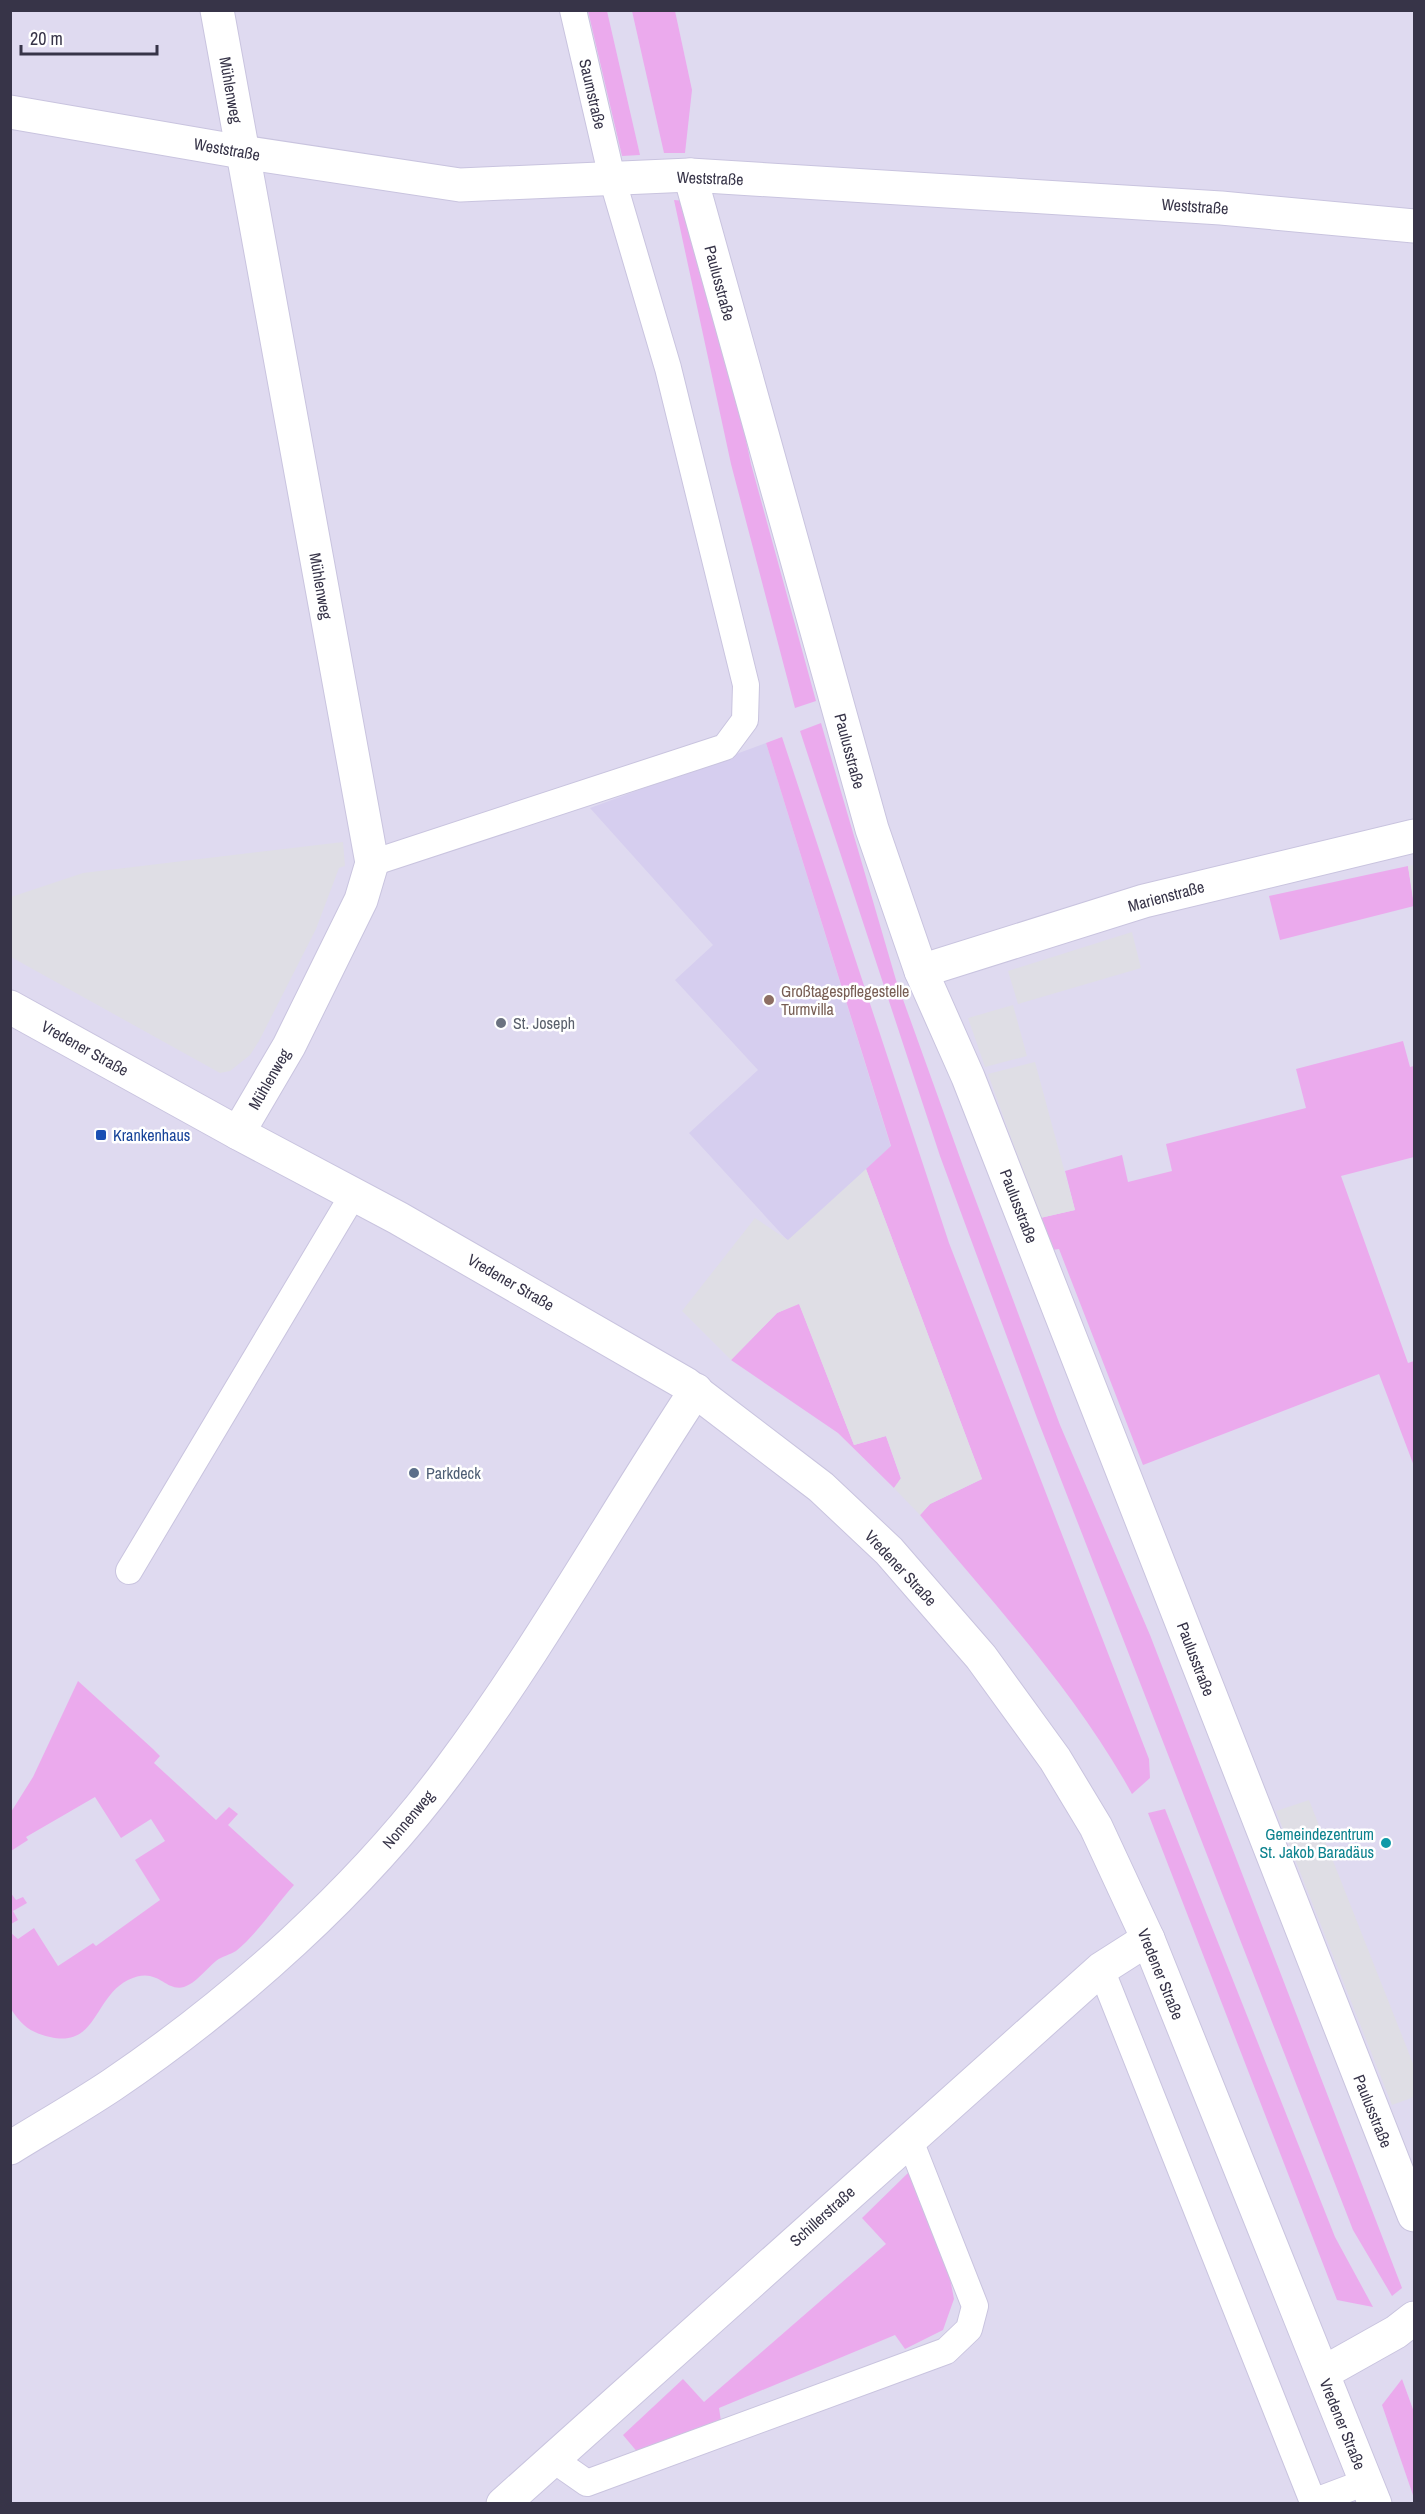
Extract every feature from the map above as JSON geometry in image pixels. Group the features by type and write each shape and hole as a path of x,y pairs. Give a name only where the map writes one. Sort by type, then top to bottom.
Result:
{"street":[{"name":"Mühlenweg","path":"217,10 372,863 361,900 294,1036 238,1133"},
{"name":"Weststraße","path":"10,112 242,152 460,185 612,177 690,176 1221,208 1414,226"},
{"name":"Paulusstraße","path":"690,176 872,829 921,972 977,1099 1414,2215"},
{"name":"Marienstraße","path":"921,972 1144,901 1414,836"},
{"name":"Vredener Straße","path":"10,1007 492,1271 696,1390 821,1487 889,1551 981,1657 1055,1759 1096,1827 1148,1940 1370,2493"},
{"name":"Nonnenweg","path":"10,2148 112,2085 221,2003 297,1936 375,1858 448,1771 516,1676 696,1390"},
{"name":"Schillerstraße","path":"503,2504 909,2138 1101,1969 1148,1940"},
{"path":"1323,2373 1396,2332 1414,2318"}],"lane":[{"name":"Saumstraße","path":"372,863 725,747 746,720 746,685 674,391 612,177 573,10"},
{"path":"129,1571 353,1195"},
{"path":"1101,1969 1313,2502 1370,2493"},
{"path":"554,2460 587,2483 946,2351 969,2329 975,2306 909,2138"}],"shaded area":[{"path":"11,11 1414,11 1414,2503 11,2503"},
{"path":"588,11 607,11 640,155 622,156"},
{"path":"632,11 675,11 692,90 685,153 664,153"},
{"path":"674,200 696,202 751,464 816,701 795,708 731,464"},
{"path":"821,723 896,980 964,1169 1060,1425 1150,1635 1402,2288 1392,2296 1353,2230 1037,1418 940,1156 800,731"},
{"path":"782,737 949,1243 1149,1759 1150,1778 1132,1794 1110,1756 1060,1684 920,1515 930,1504 982,1479 866,1169 891,1146 766,743"},
{"name":"Großtagespflegestelle Turmvilla","path":"766,743 891,1147 788,1241 689,1133 758,1070 675,980 713,945 590,808"},
{"path":"343,842 345,866 339,868 316,929 259,1041 250,1055 230,1071 220,1073 11,957 11,897 83,873"},
{"path":"1414,865 1414,897 1413,897 1408,866"},
{"path":"1408,866 1414,906 1280,940 1269,896"},
{"path":"1132,932 1141,968 1018,1004 1008,971"},
{"path":"1013,1005 1027,1056 985,1067 968,1018"},
{"path":"1403,1041 1410,1067 1414,1066 1414,1157 1341,1176 1408,1363 1414,1361 1414,1466 1379,1374 1143,1465 1059,1249 1052,1250 1040,1218 1075,1210 1065,1171 1122,1155 1128,1182 1172,1171 1166,1144 1306,1108 1296,1069"},
{"path":"1035,1062 1075,1210 1040,1218 988,1074"},
{"path":"866,1169 982,1479 930,1504 920,1515 894,1488 901,1478 886,1436 854,1445 799,1304 777,1313 731,1360 682,1311 755,1218 788,1240"},
{"path":"799,1303 854,1445 886,1436 901,1479 894,1488 838,1433 731,1360 777,1313"},
{"path":"78,1681 160,1756 154,1763 216,1820 229,1807 238,1814 228,1825 294,1885 244,1944 236,1951 216,1961 193,1982 177,1988 147,1975 128,1980 108,1998 86,2028 77,2035 65,2038 50,2037 32,2031 19,2020 11,2009 11,1933 18,1939 34,1928 58,1966 93,1943 96,1946 160,1900 135,1860 165,1841 151,1819 121,1838 95,1797 26,1837 28,1840 11,1851 11,1812 33,1777"},
{"path":"1309,1800 1414,2066 1414,2097 1392,2105 1276,1811"},
{"path":"1165,1809 1335,2237 1373,2307 1337,2300 1148,1813"},
{"path":"10,1892 16,1900 23,1897 27,1903 13,1911 18,1920 11,1924"},
{"path":"908,2173 917,2185 949,2273 954,2299 943,2330 905,2349 895,2335 719,2408 721,2421 639,2454 623,2435 683,2379 704,2402 886,2244 862,2218"},
{"path":"1402,2379 1414,2412 1414,2498 1382,2405"}],"place":[{"name":"Großtagespflegestelle Turmvilla","path":"769,1000"},
{"name":"St. Joseph","path":"501,1023"},
{"name":"Krankenhaus","path":"101,1135"},
{"name":"Parkdeck","path":"414,1473"},
{"name":"Gemeindezentrum St. Jakob Baradäus","path":"1386,1843"}]}
